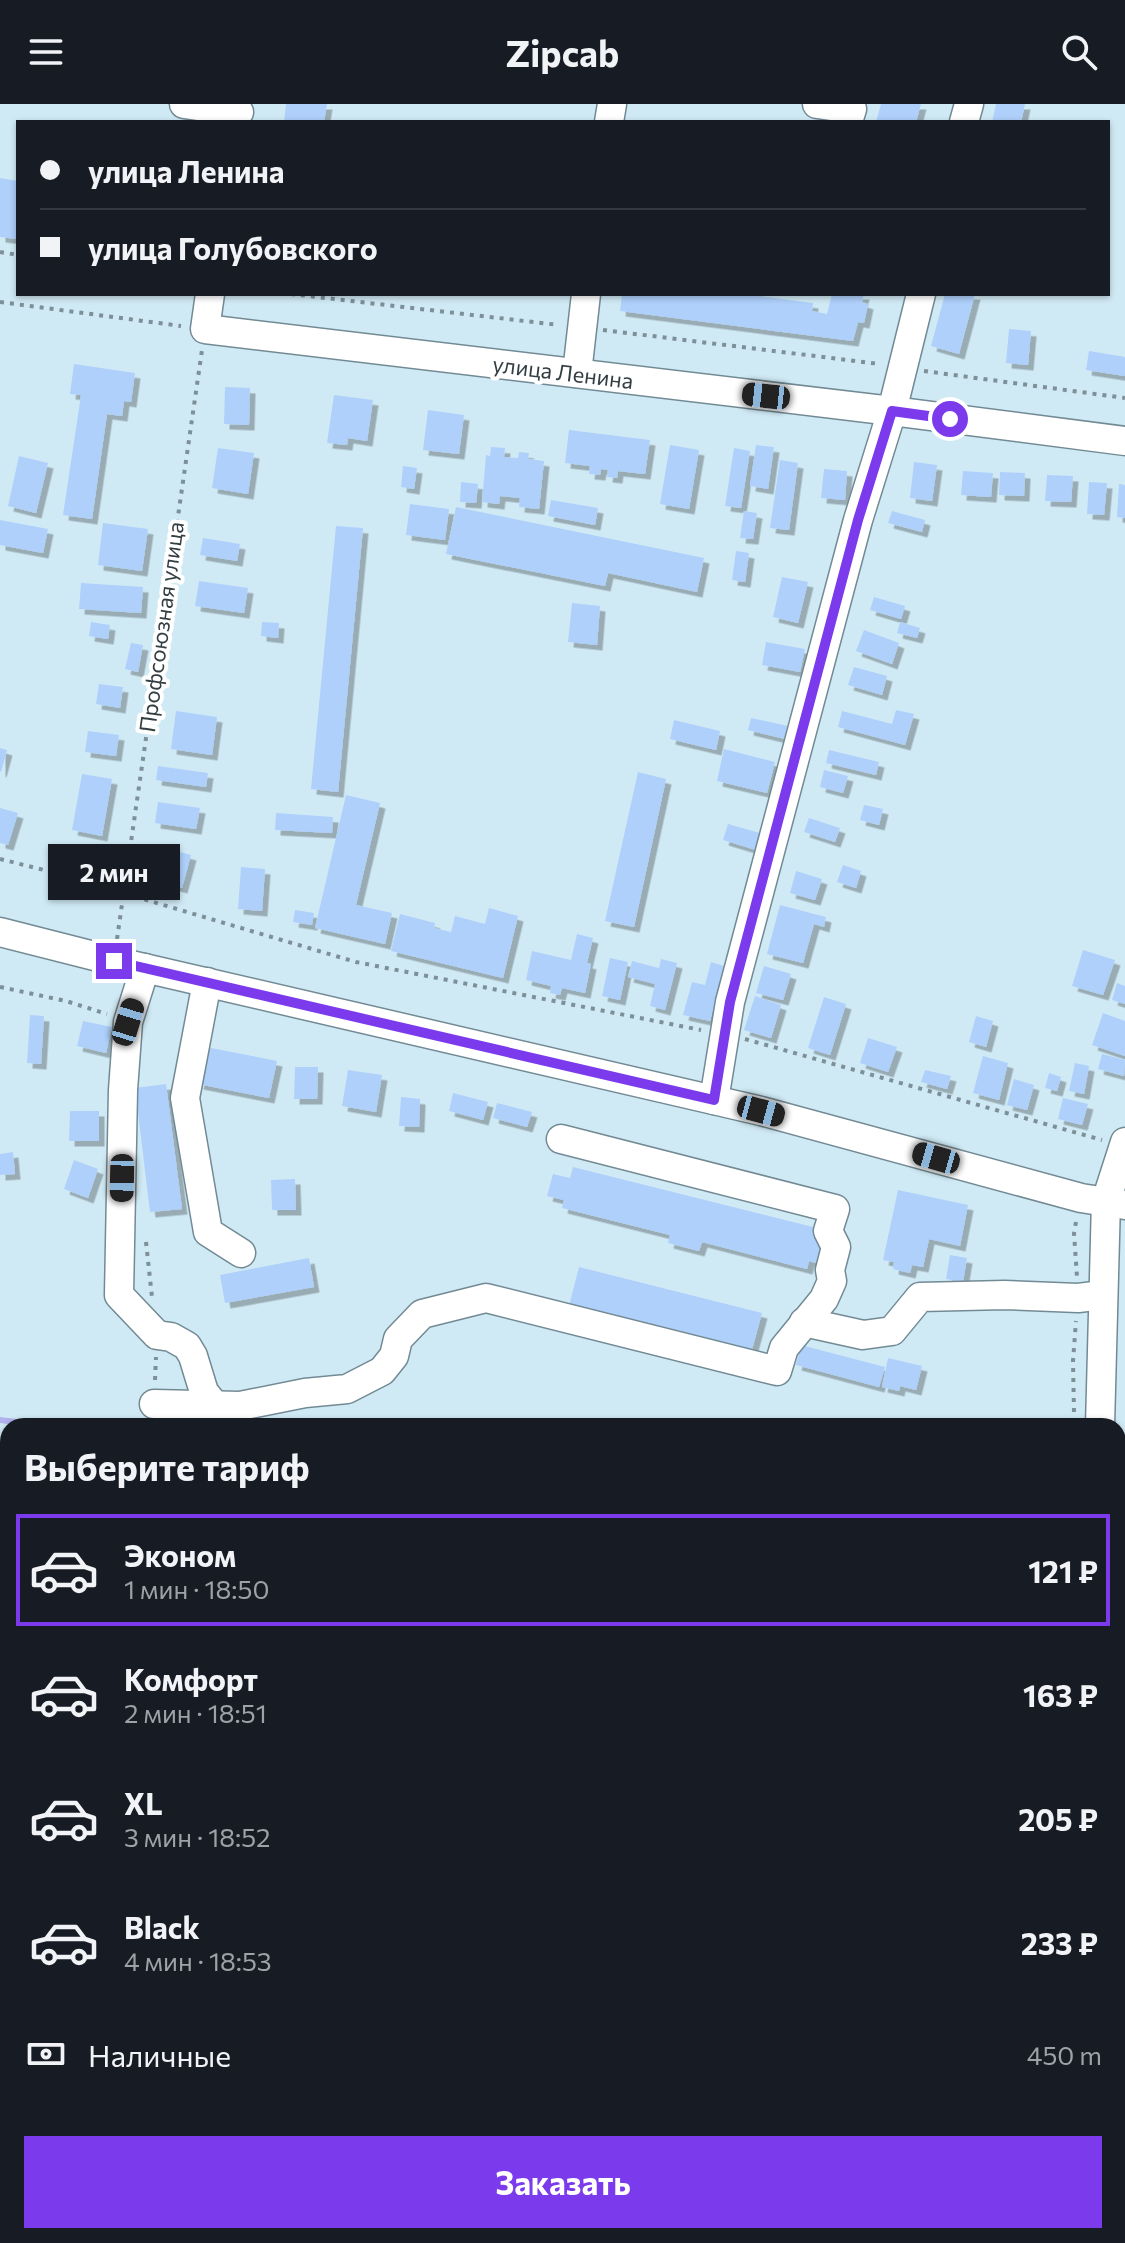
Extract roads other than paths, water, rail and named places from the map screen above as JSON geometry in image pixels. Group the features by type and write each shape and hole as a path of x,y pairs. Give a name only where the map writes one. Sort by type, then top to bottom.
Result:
{"street":[{"path":"184,104 239,113"},
{"path":"817,104 851,112"},
{"name":"улица Ленина","path":"210,296 205,329 1125,441"},
{"path":"577,373 586,296"},
{"path":"714,1100 724,1034 854,535 892,411 921,296"},
{"path":"0,932 714,1100 1081,1198 1115,1203"},
{"path":"145,968 128,1022 123,1090 119,1295 157,1335 171,1337 187,1346 204,1392 216,1407"},
{"path":"207,982 185,1098 208,1232 241,1253"},
{"path":"154,1404 240,1406 305,1393 347,1389 382,1371 394,1356 398,1339 422,1314 486,1298 777,1371 784,1348 824,1299 832,1281 830,1270 836,1247 828,1231 835,1209 561,1139"},
{"path":"1100,1418 1103,1295 1123,1148"},
{"path":"804,1322 863,1335 892,1331 920,1297 1005,1295 1078,1298 1103,1295"}]}
